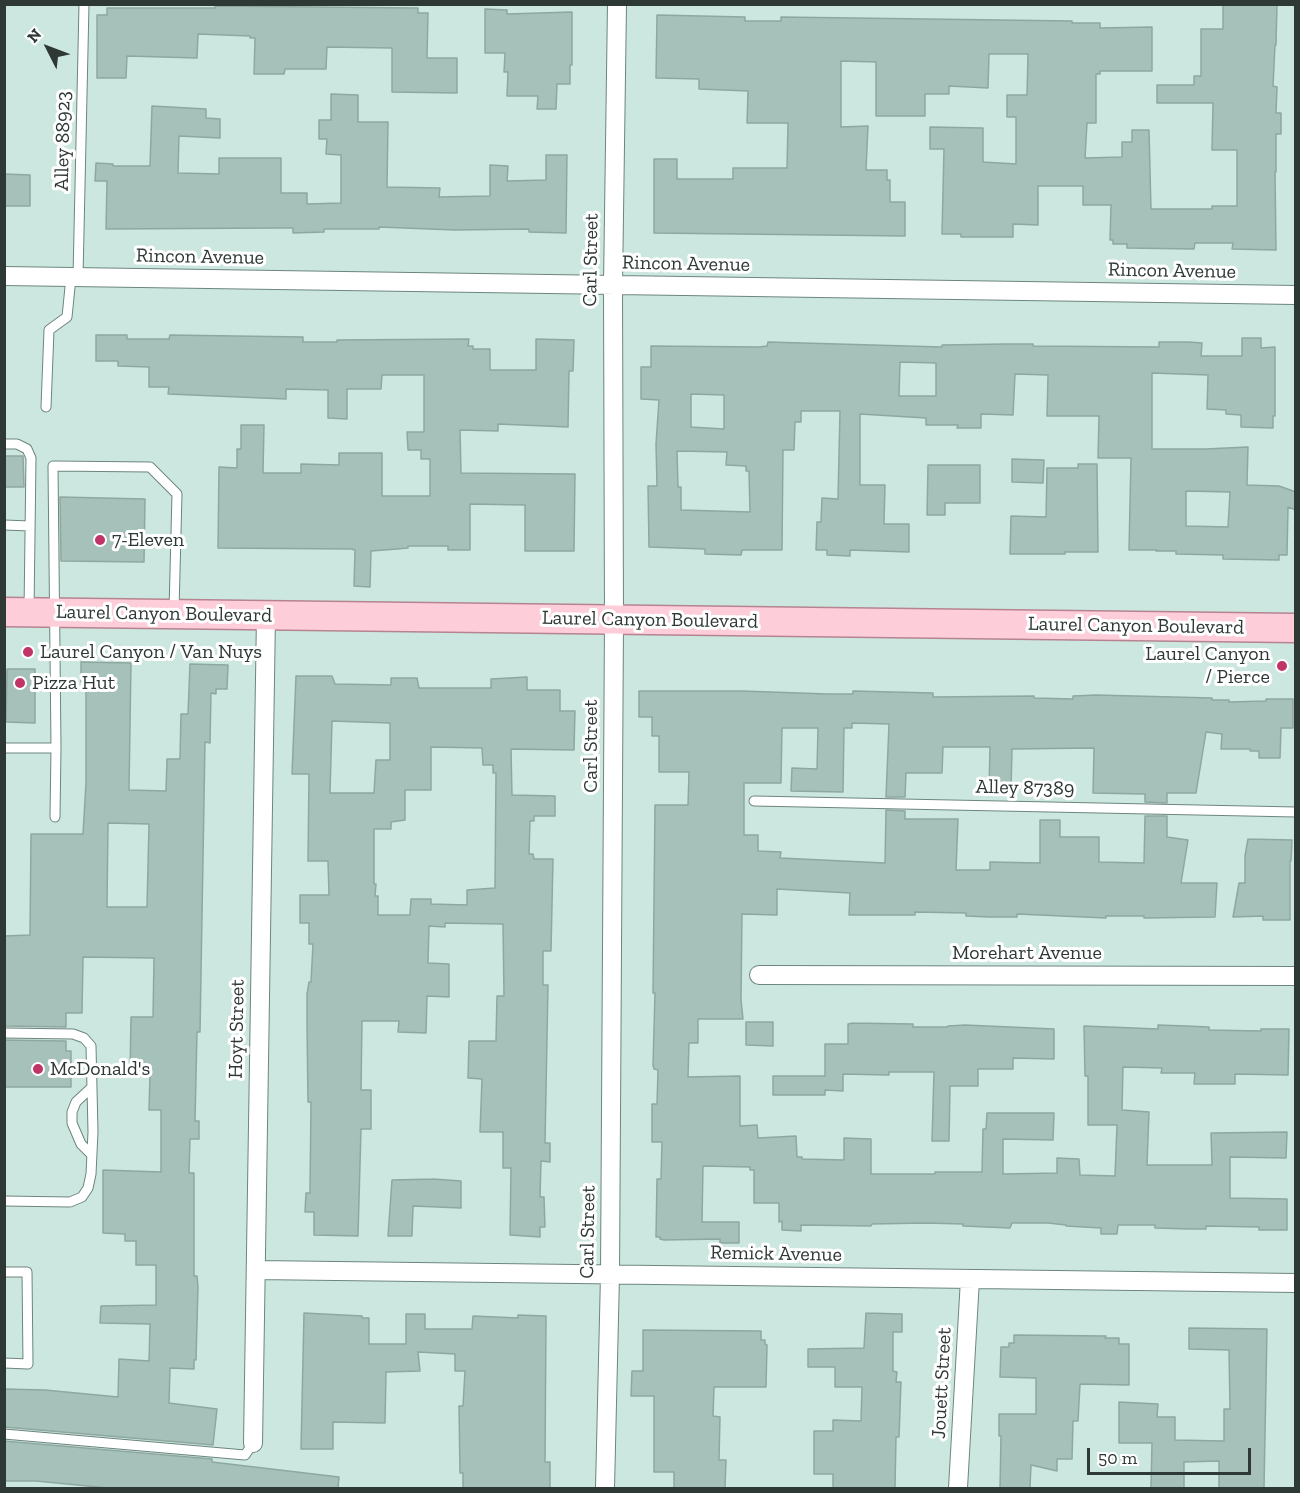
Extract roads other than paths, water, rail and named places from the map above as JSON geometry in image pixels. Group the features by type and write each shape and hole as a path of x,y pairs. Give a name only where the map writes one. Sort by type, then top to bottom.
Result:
{"main road":[{"name":"Laurel Canyon Boulevard","path":"29,612 1296,628"}],"street":[{"name":"Carl Street","path":"605,1488 610,1275 614,620 613,285 617,4"},
{"name":"Rincon Avenue","path":"4,276 1296,296"},
{"name":"Hoyt Street","path":"253,1443 266,615"},
{"name":"Morehart Avenue","path":"759,975 1296,976"},
{"name":"Remick Avenue","path":"256,1270 1296,1283"},
{"name":"Jouett Street","path":"958,1488 970,1279"}],"lane":[{"name":"Alley 88923","path":"46,407 49,330 67,317 74,277 84,4"},
{"path":"4,444 17,444 27,449 31,458 29,612 56,748 55,817"},
{"path":"29,612 53,466 150,467 177,494 174,613"},
{"path":"4,525 30,525"},
{"path":"4,748 56,748"},
{"name":"Alley 87389","path":"754,801 1296,812"},
{"path":"4,1033 73,1034 84,1038 91,1046 93,1132 91,1174 88,1188 82,1197 76,1201 4,1201"},
{"path":"91,1088 76,1102 72,1112 72,1123 81,1144 91,1154"},
{"path":"4,1272 27,1272 28,1364 4,1363"},
{"path":"4,1434 246,1455 253,1443"}],"place":[{"name":"7-Eleven","path":"100,540"},
{"name":"Laurel Canyon / Van Nuys","path":"28,652"},
{"name":"Laurel Canyon / Pierce","path":"1282,666"},
{"name":"Pizza Hut","path":"20,683"},
{"name":"McDonald's","path":"38,1069"}]}
